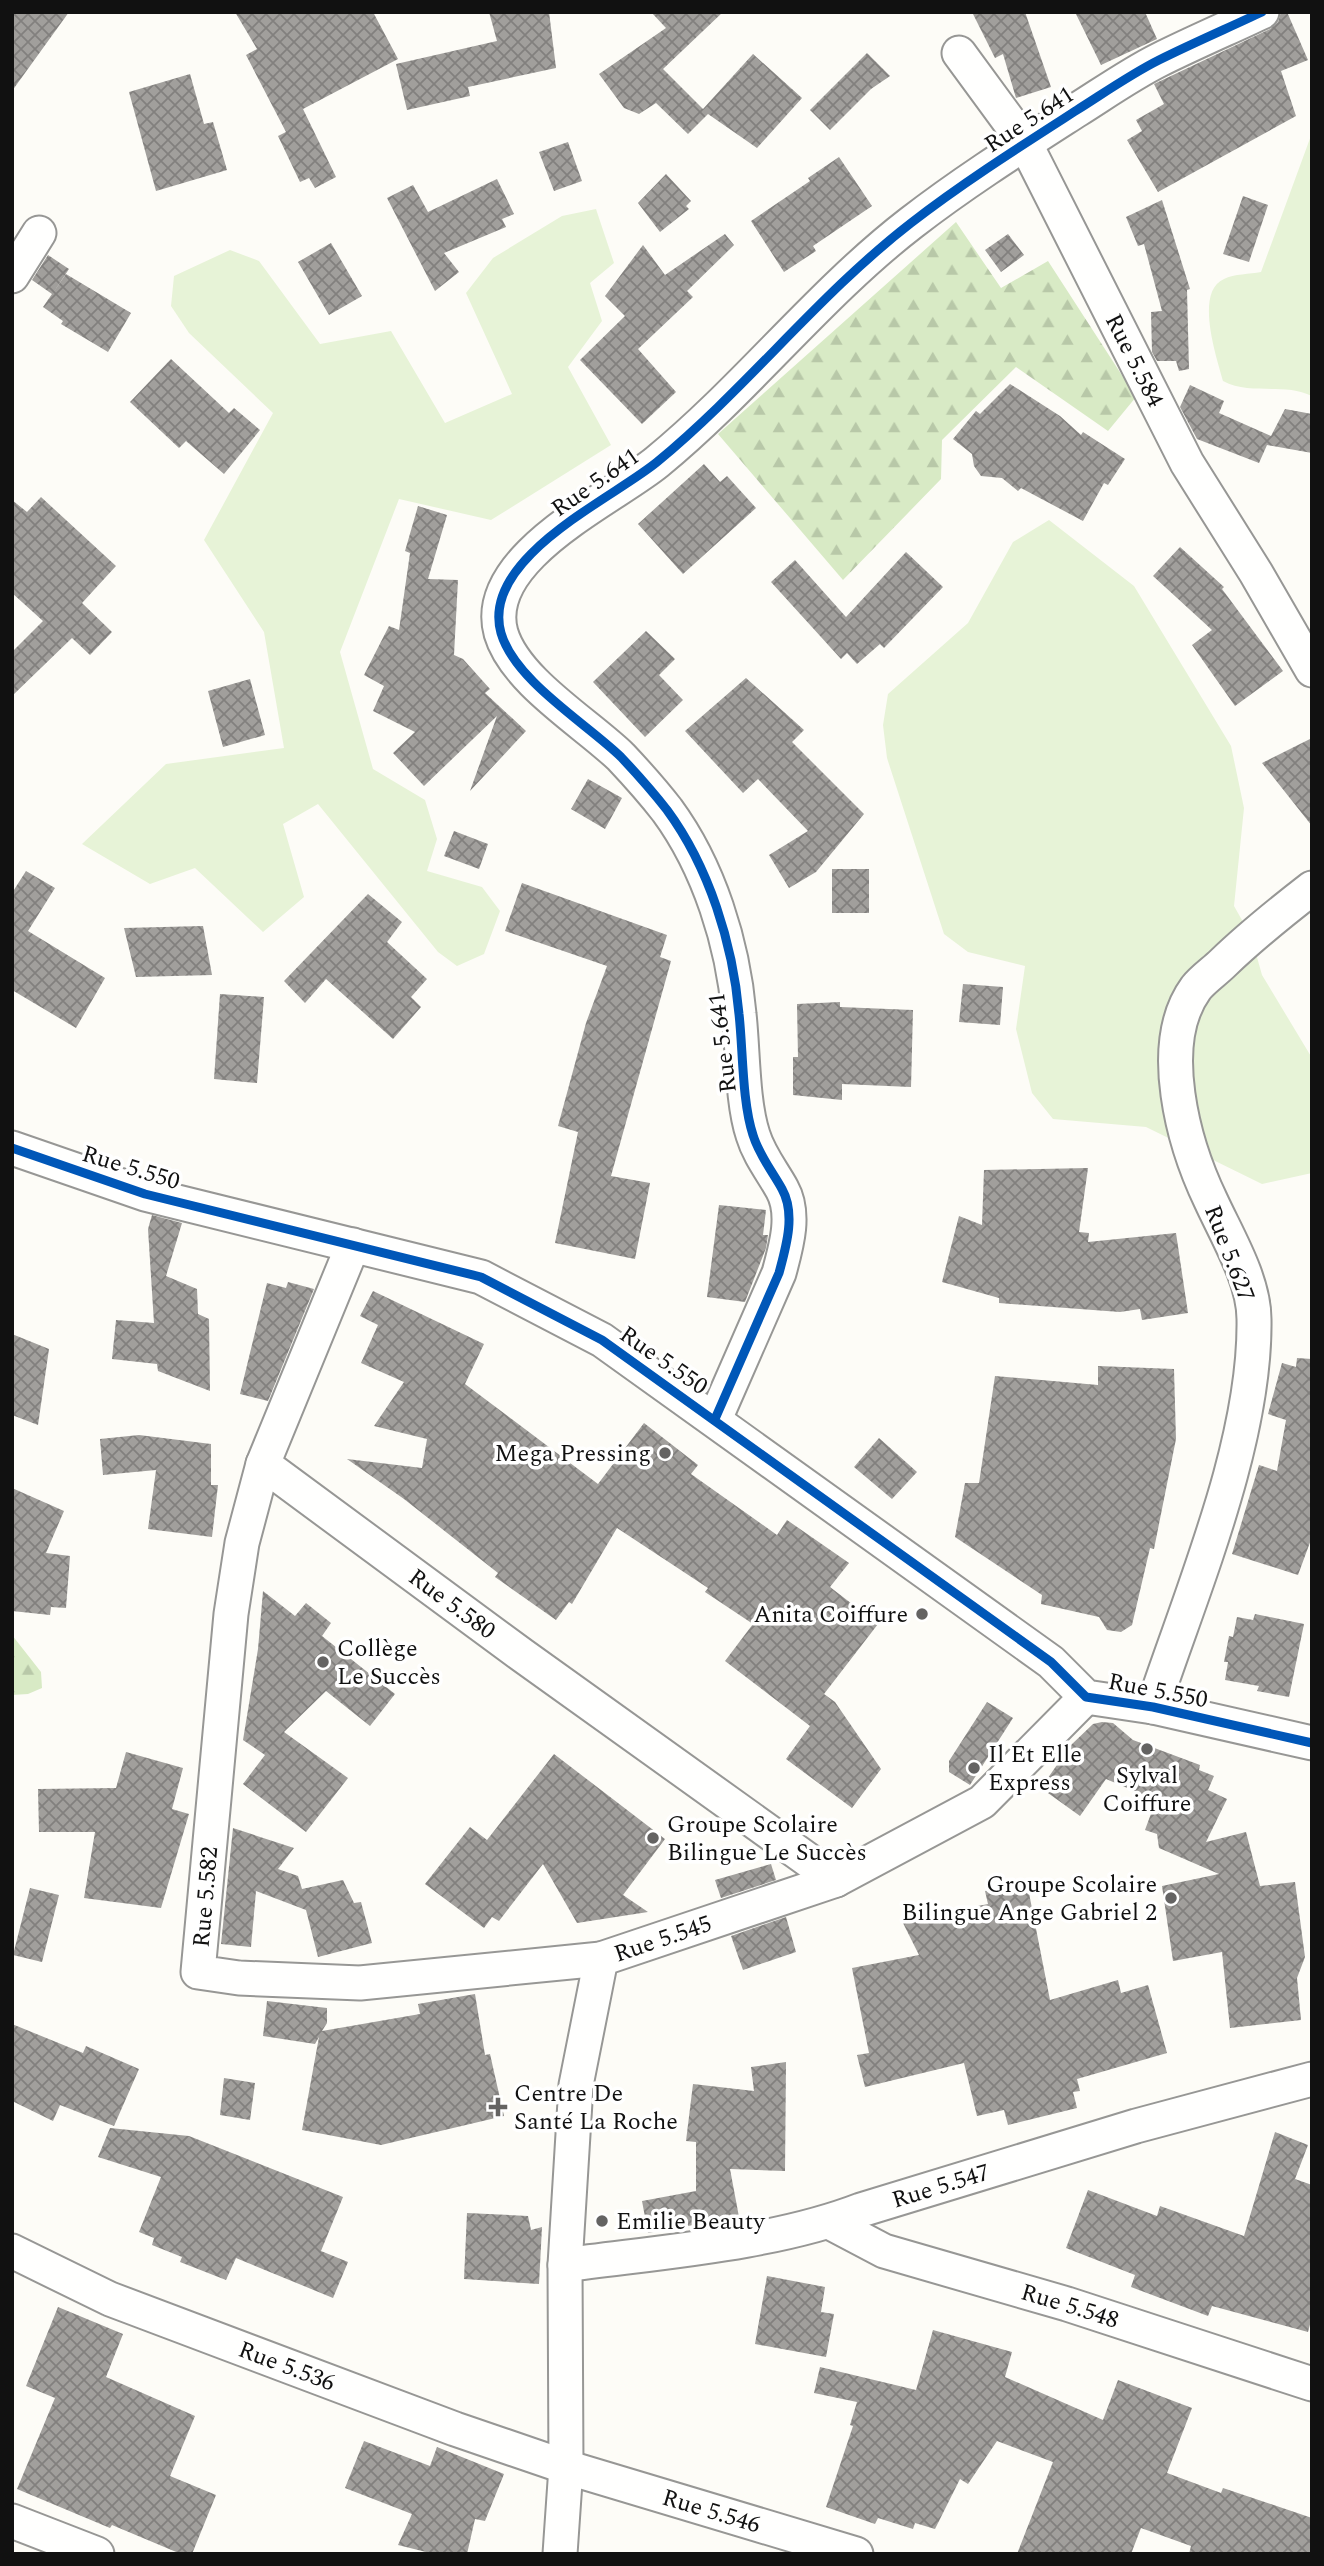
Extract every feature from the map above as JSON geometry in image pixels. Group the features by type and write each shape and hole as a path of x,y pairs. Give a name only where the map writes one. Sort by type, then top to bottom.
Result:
{"street":[{"name":"Rue 5.641","path":"715,1419 779,1273 786,1249 790,1212 784,1192 770,1171 752,1134 739,1006 714,900 695,855 668,811 620,757 549,696 511,655 500,630 502,600 514,572 545,542 592,503 653,466 833,291 910,223 1025,143 1156,61 1262,12"},
{"name":"Rue 5.584","path":"959,53 1025,143 1187,463 1256,573 1312,670"},
{"path":"12,276 39,233"},
{"name":"Rue 5.627","path":"1153,1707 1236,1453 1251,1380 1254,1317 1246,1280 1202,1181 1181,1124 1177,1066 1180,1023 1196,989 1251,936 1312,888"},
{"name":"Rue 5.550","path":"12,1148 145,1194 481,1277 603,1340 978,1613 1051,1662 1086,1697 1153,1707 1312,1743"},
{"path":"263,1464 353,1245"},
{"name":"Rue 5.580","path":"263,1464 522,1655 836,1880"},
{"name":"Rue 5.582","path":"263,1464 242,1543 232,1614 198,1972 239,1978 360,1983 601,1959"},
{"name":"Rue 5.545","path":"559,2554 566,2467 565,2265 576,2085 601,1959 836,1880 982,1802 1086,1697"},
{"name":"Rue 5.547","path":"565,2265 720,2243 829,2222 1136,2126 1312,2079"},
{"name":"Rue 5.548","path":"829,2222 884,2251 1067,2304 1312,2384"},
{"name":"Rue 5.536","path":"12,2251 110,2299 455,2429 566,2467"},
{"name":"Rue 5.546","path":"566,2467 856,2554"},
{"path":"12,2521 97,2554"}],"green space":[{"path":"1312,133 1312,396 1290,390 1234,385 1223,381 1216,357 1210,326 1210,297 1215,286 1224,279 1261,272"},
{"path":"596,209 614,263 590,283 602,321 568,367 611,445 491,520 399,499 340,652 373,769 425,800 437,839 427,871 482,887 500,911 484,954 457,966 438,952 318,804 283,824 304,897 263,932 195,868 150,884 82,844 166,764 284,748 264,632 204,540 273,413 189,333 171,306 174,276 230,250 259,261 320,344 391,331 445,423 512,394 466,293 493,258 562,216"},
{"path":"956,222 1001,288 1048,261 1136,397 1108,431 1016,367 942,440 941,479 843,580 718,434"},
{"path":"1049,520 1134,586 1231,746 1244,808 1234,906 1251,936 1262,975 1312,1058 1312,1173 1262,1184 1146,1127 1053,1119 1032,1093 1016,1029 1025,966 968,952 944,934 887,758 883,725 888,694 968,623 1013,542"},
{"path":"12,1635 41,1672 42,1688 28,1694 12,1695"}],"building":[{"path":"12,12 69,12 12,91"},
{"path":"235,12 373,12 398,59 303,109 336,177 315,188 309,178 300,182 278,136 286,132 246,55 257,49"},
{"path":"489,12 549,12 556,68 468,87 470,96 407,110 396,64 497,41"},
{"path":"651,12 723,12 663,69 703,109 753,54 802,98 757,148 708,114 688,134 656,103 639,114 624,108 599,74 666,28"},
{"path":"972,12 1025,12 1051,87 1016,98 1003,54 995,58"},
{"path":"1075,12 1145,12 1157,39 1101,65"},
{"path":"1281,12 1287,12 1308,60 1281,71 1296,116 1158,192 1127,140 1142,131 1136,120 1164,104 1154,84 1270,29 1278,22"},
{"path":"867,53 890,76 871,89 830,130 810,110"},
{"path":"190,74 204,124 213,122 227,170 156,191 129,92"},
{"path":"568,142 582,181 554,191 539,152"},
{"path":"839,157 872,206 813,246 816,251 784,272 751,221 810,181 808,178"},
{"path":"666,174 691,201 686,206 689,209 660,232 638,203"},
{"path":"497,179 514,214 502,219 506,227 444,253 459,272 435,291 387,198 413,185 428,212"},
{"path":"1243,196 1268,205 1249,262 1223,254"},
{"path":"1162,200 1190,289 1187,290 1189,369 1179,371 1176,361 1157,361 1152,352 1151,312 1162,311 1144,244 1138,246 1126,217"},
{"path":"725,234 734,245 687,291 693,297 638,349 676,392 642,424 580,360 625,316 605,296 643,245 665,275"},
{"path":"1008,234 1024,255 1001,272 985,250"},
{"path":"331,243 362,296 329,315 298,262"},
{"path":"48,255 69,269 53,293 66,274 131,313 108,352 61,324 63,321 43,307 52,294 32,280"},
{"path":"171,359 229,413 234,408 260,430 224,474 186,441 179,448 130,402"},
{"path":"1010,384 1060,416 1081,435 1083,432 1125,459 1108,485 1104,483 1083,521 1021,488 1018,491 1002,478 981,476 974,466 972,454 953,439 976,411 980,414"},
{"path":"1190,385 1224,401 1219,413 1271,436 1285,409 1312,414 1312,453 1267,445 1259,463 1197,439 1180,407"},
{"path":"704,464 720,482 727,476 756,508 683,574 638,524"},
{"path":"41,497 116,566 82,603 112,632 90,655 72,638 12,696 12,652 43,621 12,593 12,500 27,512"},
{"path":"418,506 447,515 428,579 458,580 454,655 463,659 490,689 485,693 526,731 470,791 497,716 424,786 393,753 415,732 373,711 384,686 364,675 389,626 399,630 410,553 405,551"},
{"path":"1180,547 1224,587 1222,589 1283,671 1235,706 1192,645 1212,630 1153,576"},
{"path":"906,552 943,587 884,648 880,644 857,664 847,653 841,659 771,582 795,560 846,617"},
{"path":"646,631 675,659 659,675 683,700 645,737 593,682"},
{"path":"746,678 804,730 792,742 864,814 816,872 789,888 769,855 808,831 758,779 743,793 685,731"},
{"path":"250,679 265,735 223,747 208,691"},
{"path":"1312,738 1312,826 1262,763"},
{"path":"588,779 622,798 605,829 571,809"},
{"path":"454,831 488,844 479,869 444,856"},
{"path":"832,869 869,869 869,913 832,913"},
{"path":"26,871 55,888 28,931 105,978 76,1028 12,990 12,893"},
{"path":"522,883 667,935 660,957 671,961 611,1176 650,1183 635,1259 555,1243 578,1132 558,1126 586,1023 607,966 505,931"},
{"path":"368,894 402,922 387,942 427,979 411,997 421,1007 393,1039 326,979 305,1003 284,981"},
{"path":"203,926 212,975 136,977 124,928"},
{"path":"963,984 1003,987 1000,1025 959,1022"},
{"path":"220,994 264,997 257,1083 214,1079"},
{"path":"840,1002 840,1007 913,1010 911,1087 842,1084 842,1100 793,1095 793,1057 798,1057 797,1004"},
{"path":"1088,1168 1079,1232 1089,1233 1088,1242 1176,1233 1188,1313 1142,1320 1140,1309 1120,1312 999,1303 999,1298 942,1282 959,1216 982,1225 984,1170"},
{"path":"719,1205 766,1210 763,1235 768,1235 766,1248 745,1302 707,1297"},
{"path":"152,1215 182,1223 166,1276 197,1289 198,1314 209,1319 210,1391 158,1371 157,1364 112,1359 116,1320 154,1323 148,1229"},
{"path":"288,1282 314,1289 268,1401 240,1394 267,1283 286,1288"},
{"path":"373,1291 484,1344 465,1384 598,1484 644,1423 698,1465 691,1474 777,1535 787,1520 849,1563 830,1587 878,1624 824,1694 835,1702 881,1769 852,1808 786,1759 810,1726 725,1661 753,1624 705,1592 708,1588 617,1528 572,1604 569,1602 556,1620 495,1577 498,1573 404,1499 347,1459 422,1468 427,1439 374,1426 404,1382 361,1363 378,1325 360,1316"},
{"path":"12,1334 49,1349 38,1425 12,1415"},
{"path":"1297,1358 1312,1359 1312,1537 1298,1575 1232,1554 1259,1465 1277,1471 1286,1420 1268,1414 1282,1363 1296,1367"},
{"path":"1098,1366 1174,1369 1176,1439 1154,1549 1150,1548 1132,1625 1121,1632 1107,1630 1099,1617 1041,1604 1042,1595 955,1537 965,1483 979,1483 995,1376 1098,1385"},
{"path":"139,1435 211,1444 211,1485 218,1485 212,1537 148,1529 156,1470 103,1475 100,1439"},
{"path":"879,1438 917,1472 892,1499 854,1467"},
{"path":"12,1488 64,1511 46,1553 70,1556 66,1608 51,1607 50,1615 12,1611"},
{"path":"263,1591 295,1616 306,1603 331,1623 322,1636 395,1694 370,1726 326,1691 284,1732 348,1778 306,1832 243,1784 265,1755 243,1740 258,1649"},
{"path":"1255,1614 1304,1624 1289,1697 1257,1691 1259,1686 1225,1680 1228,1662 1224,1662 1229,1636 1233,1637 1237,1617 1253,1620"},
{"path":"987,1702 1013,1718 970,1785 949,1772 949,1761"},
{"path":"1113,1723 1133,1740 1200,1765 1199,1770 1214,1776 1208,1790 1227,1799 1206,1842 1246,1832 1260,1886 1295,1882 1305,1957 1297,1978 1301,2020 1230,2028 1222,1952 1173,1961 1162,1886 1219,1874 1159,1848 1157,1834 1145,1830 1156,1800 1106,1779 1080,1816 1041,1788 1070,1746 1093,1724"},
{"path":"126,1752 183,1768 172,1809 189,1814 161,1908 84,1898 95,1832 39,1832 38,1789 116,1788"},
{"path":"554,1754 665,1839 623,1895 648,1912 577,1923 543,1864 499,1921 492,1917 484,1928 425,1884 470,1827 487,1840"},
{"path":"233,1828 294,1848 278,1869 298,1876 302,1889 343,1880 354,1903 361,1902 372,1943 318,1957 306,1910 256,1891 251,1947 221,1944"},
{"path":"771,1864 776,1880 721,1898 715,1880"},
{"path":"1027,1883 1050,2000 1118,1980 1121,1993 1148,1985 1167,2053 1077,2079 1080,2091 1073,2092 1077,2108 1008,2125 1004,2110 977,2116 964,2063 865,2087 857,2055 869,2053 852,1968 919,1955 902,1921 988,1904 985,1891"},
{"path":"30,1888 59,1895 42,1962 13,1955"},
{"path":"786,1917 796,1952 743,1970 731,1936"},
{"path":"475,1994 485,2055 490,2054 504,2116 381,2145 302,2130 319,2037 315,2044 263,2036 267,2001 327,2008 327,2023 322,2031 420,2014 418,2004"},
{"path":"12,2024 83,2053 86,2046 139,2069 114,2126 60,2105 53,2121 12,2101"},
{"path":"786,2062 785,2171 730,2169 739,2217 648,2233 642,2201 696,2191 696,2142 686,2141 693,2084 754,2091 751,2067"},
{"path":"224,2078 255,2083 250,2120 220,2115"},
{"path":"110,2128 189,2136 343,2197 321,2251 348,2262 333,2298 236,2258 226,2280 180,2262 182,2257 152,2245 154,2238 139,2232 161,2177 98,2157"},
{"path":"1275,2132 1308,2145 1295,2179 1312,2185 1312,2317 1308,2332 1212,2306 1208,2316 1131,2287 1135,2275 1066,2248 1088,2190 1157,2216 1160,2206 1244,2236"},
{"path":"467,2213 528,2216 531,2230 542,2227 539,2284 464,2279"},
{"path":"767,2276 825,2287 821,2312 834,2314 826,2357 755,2344"},
{"path":"58,2307 123,2334 106,2377 195,2416 170,2476 216,2495 192,2554 181,2554 112,2525 110,2528 17,2489 55,2398 26,2386"},
{"path":"933,2330 1012,2352 1005,2377 1103,2420 1118,2380 1192,2408 1167,2473 1221,2493 1223,2488 1312,2518 1312,2554 1189,2554 1191,2546 1141,2528 1131,2554 1017,2554 1053,2462 997,2441 968,2484 960,2479 935,2529 915,2523 913,2529 878,2518 875,2524 826,2507 853,2426 850,2425 857,2402 814,2393 820,2367 916,2390"},
{"path":"364,2441 430,2466 437,2447 504,2474 485,2521 475,2519 467,2554 434,2554 398,2545 412,2514 345,2488"}],"cycle path":[{"path":"715,1419 779,1273 787,1242 789,1220 782,1189 759,1149 749,1122 736,987 725,934 707,881 682,832 667,810 621,757 536,684 509,651 501,633 500,606 510,580 529,556 554,533 637,477 690,433 845,280 911,223 951,193 1128,77 1262,12"},
{"path":"12,1148 145,1194 481,1277 602,1340 1051,1662 1086,1697 1153,1707 1312,1743"}],"place":[{"name":"Mega Pressing","path":"665,1453"},
{"name":"Anita Coiffure","path":"922,1614"},
{"name":"Collège Le Succès","path":"323,1662"},
{"name":"Sylval Coiffure","path":"1147,1749"},
{"name":"Il Et Elle Express","path":"974,1768"},
{"name":"Groupe Scolaire Bilingue Le Succès","path":"653,1838"},
{"name":"Groupe Scolaire Bilingue Ange Gabriel 2","path":"1171,1898"},
{"name":"Centre De Santé La Roche","path":"498,2107"},
{"name":"Emilie Beauty","path":"602,2221"}]}
